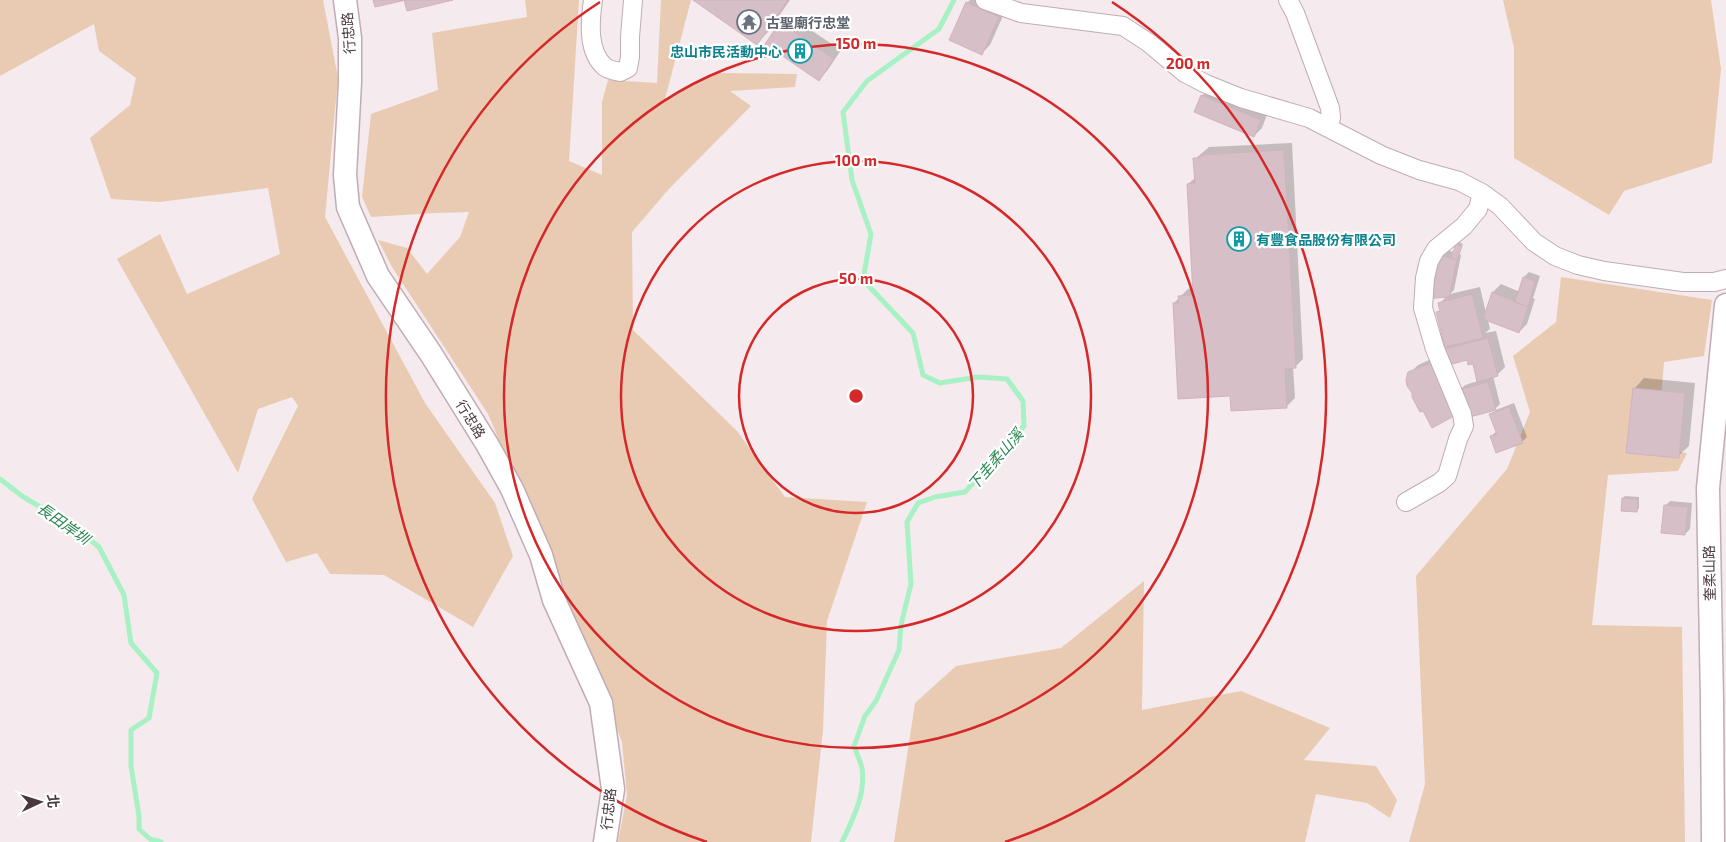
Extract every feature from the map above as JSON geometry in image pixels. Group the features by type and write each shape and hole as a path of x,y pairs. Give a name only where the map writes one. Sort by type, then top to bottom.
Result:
{"street":[{"name":"行忠路","path":"345,0 350,38 350,82 345,175 348,207 378,276 431,354 487,444 512,489 541,555 554,600 601,703 613,789 605,842"},
{"path":"593,0 592,41 597,58 606,68 620,72 628,68 630,58 633,0"},
{"path":"985,0 1020,13 1123,26 1149,44 1184,73 1206,84 1241,98 1309,118 1381,155 1420,170 1458,181 1482,193 1500,206 1534,242 1555,256 1578,265 1604,271 1683,282 1714,282 1726,279"},
{"path":"1288,0 1298,21 1330,108 1331,118 1327,127"},
{"path":"1406,502 1440,483 1447,476 1464,426 1462,414 1435,349 1423,308 1425,278 1429,261 1436,249 1464,226 1478,209 1482,193"},
{"name":"奎柔山路","path":"1713,842 1708,488 1726,305"}],"shaded area":[{"path":"0,0 323,0 338,78 325,217 425,403 495,503 513,556 473,627 384,575 330,574 317,553 286,562 252,499 298,406 292,397 258,409 238,473 117,259 160,234 187,294 280,254 268,188 160,202 111,199 90,138 130,105 136,78 99,51 94,24 0,76"},
{"path":"525,0 579,0 569,161 602,175 602,102 608,80 657,83 661,0 691,0 665,99 714,73 797,74 795,87 730,91 751,106 668,190 632,232 633,330 737,431 785,497 867,502 827,621 823,730 811,842 618,842 627,795 622,742 608,705 488,414 392,267 378,240 407,248 427,274 460,237 469,212 371,217 362,197 371,114 438,90 432,33 527,17"},
{"path":"1503,0 1711,0 1721,69 1712,163 1624,191 1609,215 1514,158 1514,48"},
{"path":"1561,277 1712,300 1704,356 1664,362 1657,449 1687,453 1678,471 1608,475 1592,625 1682,627 1685,842 1409,842 1425,784 1416,576 1507,469 1530,412 1513,356 1556,322"},
{"path":"1144,581 1142,710 1241,691 1330,728 1304,760 1376,766 1397,800 1390,818 1367,803 1316,794 1305,842 894,842 915,703 956,666 1061,648"}],"building":[{"path":"373,0 406,0 375,7"},
{"path":"404,0 453,0 407,11"},
{"name":"古聖廟行忠堂","path":"693,0 788,0 757,45"},
{"path":"966,2 999,17 982,55 949,40"},
{"name":"忠山市民活動中心","path":"780,22 834,59 819,81 765,44"},
{"path":"1201,95 1261,120 1254,137 1194,112"},
{"name":"有豐食品股份有限公司","path":"1284,150 1296,368 1285,369 1287,408 1231,411 1230,396 1178,399 1173,303 1179,303 1178,296 1193,295 1187,184 1195,183 1193,158 1200,158 1200,155"},
{"path":"1456,244 1462,246 1457,260 1451,258"},
{"path":"1437,254 1457,260 1449,297 1424,299"},
{"path":"1523,277 1535,281 1528,307 1515,302"},
{"path":"1492,292 1528,307 1519,333 1483,319"},
{"path":"1472,294 1483,338 1445,347 1436,312 1440,311 1438,303"},
{"path":"1488,338 1498,376 1477,382 1473,364 1468,365 1467,360 1445,366 1441,350"},
{"path":"1434,362 1456,415 1432,428 1423,411 1420,412 1406,380 1408,372"},
{"path":"1488,382 1496,410 1466,418 1459,390"},
{"path":"1633,388 1685,393 1679,458 1626,453"},
{"path":"1509,407 1523,443 1496,453 1490,436 1497,434 1489,414"},
{"path":"1622,498 1638,499 1637,512 1621,511"},
{"path":"1664,505 1688,507 1685,535 1661,533"}],"waterway":[{"name":"下圭柔山溪","path":"842,842 858,806 862,787 862,768 854,746 865,716 876,701 899,650 901,625 911,584 907,522 918,503 935,497 965,492 1024,426 1023,401 1007,379 978,377 940,383 923,375 913,333 863,280 871,234 852,180 843,112 867,81 939,29 954,0"},
{"name":"長田岸圳","path":"0,479 22,496 75,528 99,547 124,595 131,643 157,673 149,718 131,730 131,766 139,816 139,829 150,839 161,842"}],"place":[{"name":"古聖廟行忠堂","path":"749,22"},
{"name":"忠山市民活動中心","path":"800,51"},
{"name":"有豐食品股份有限公司","path":"1239,239"}]}
